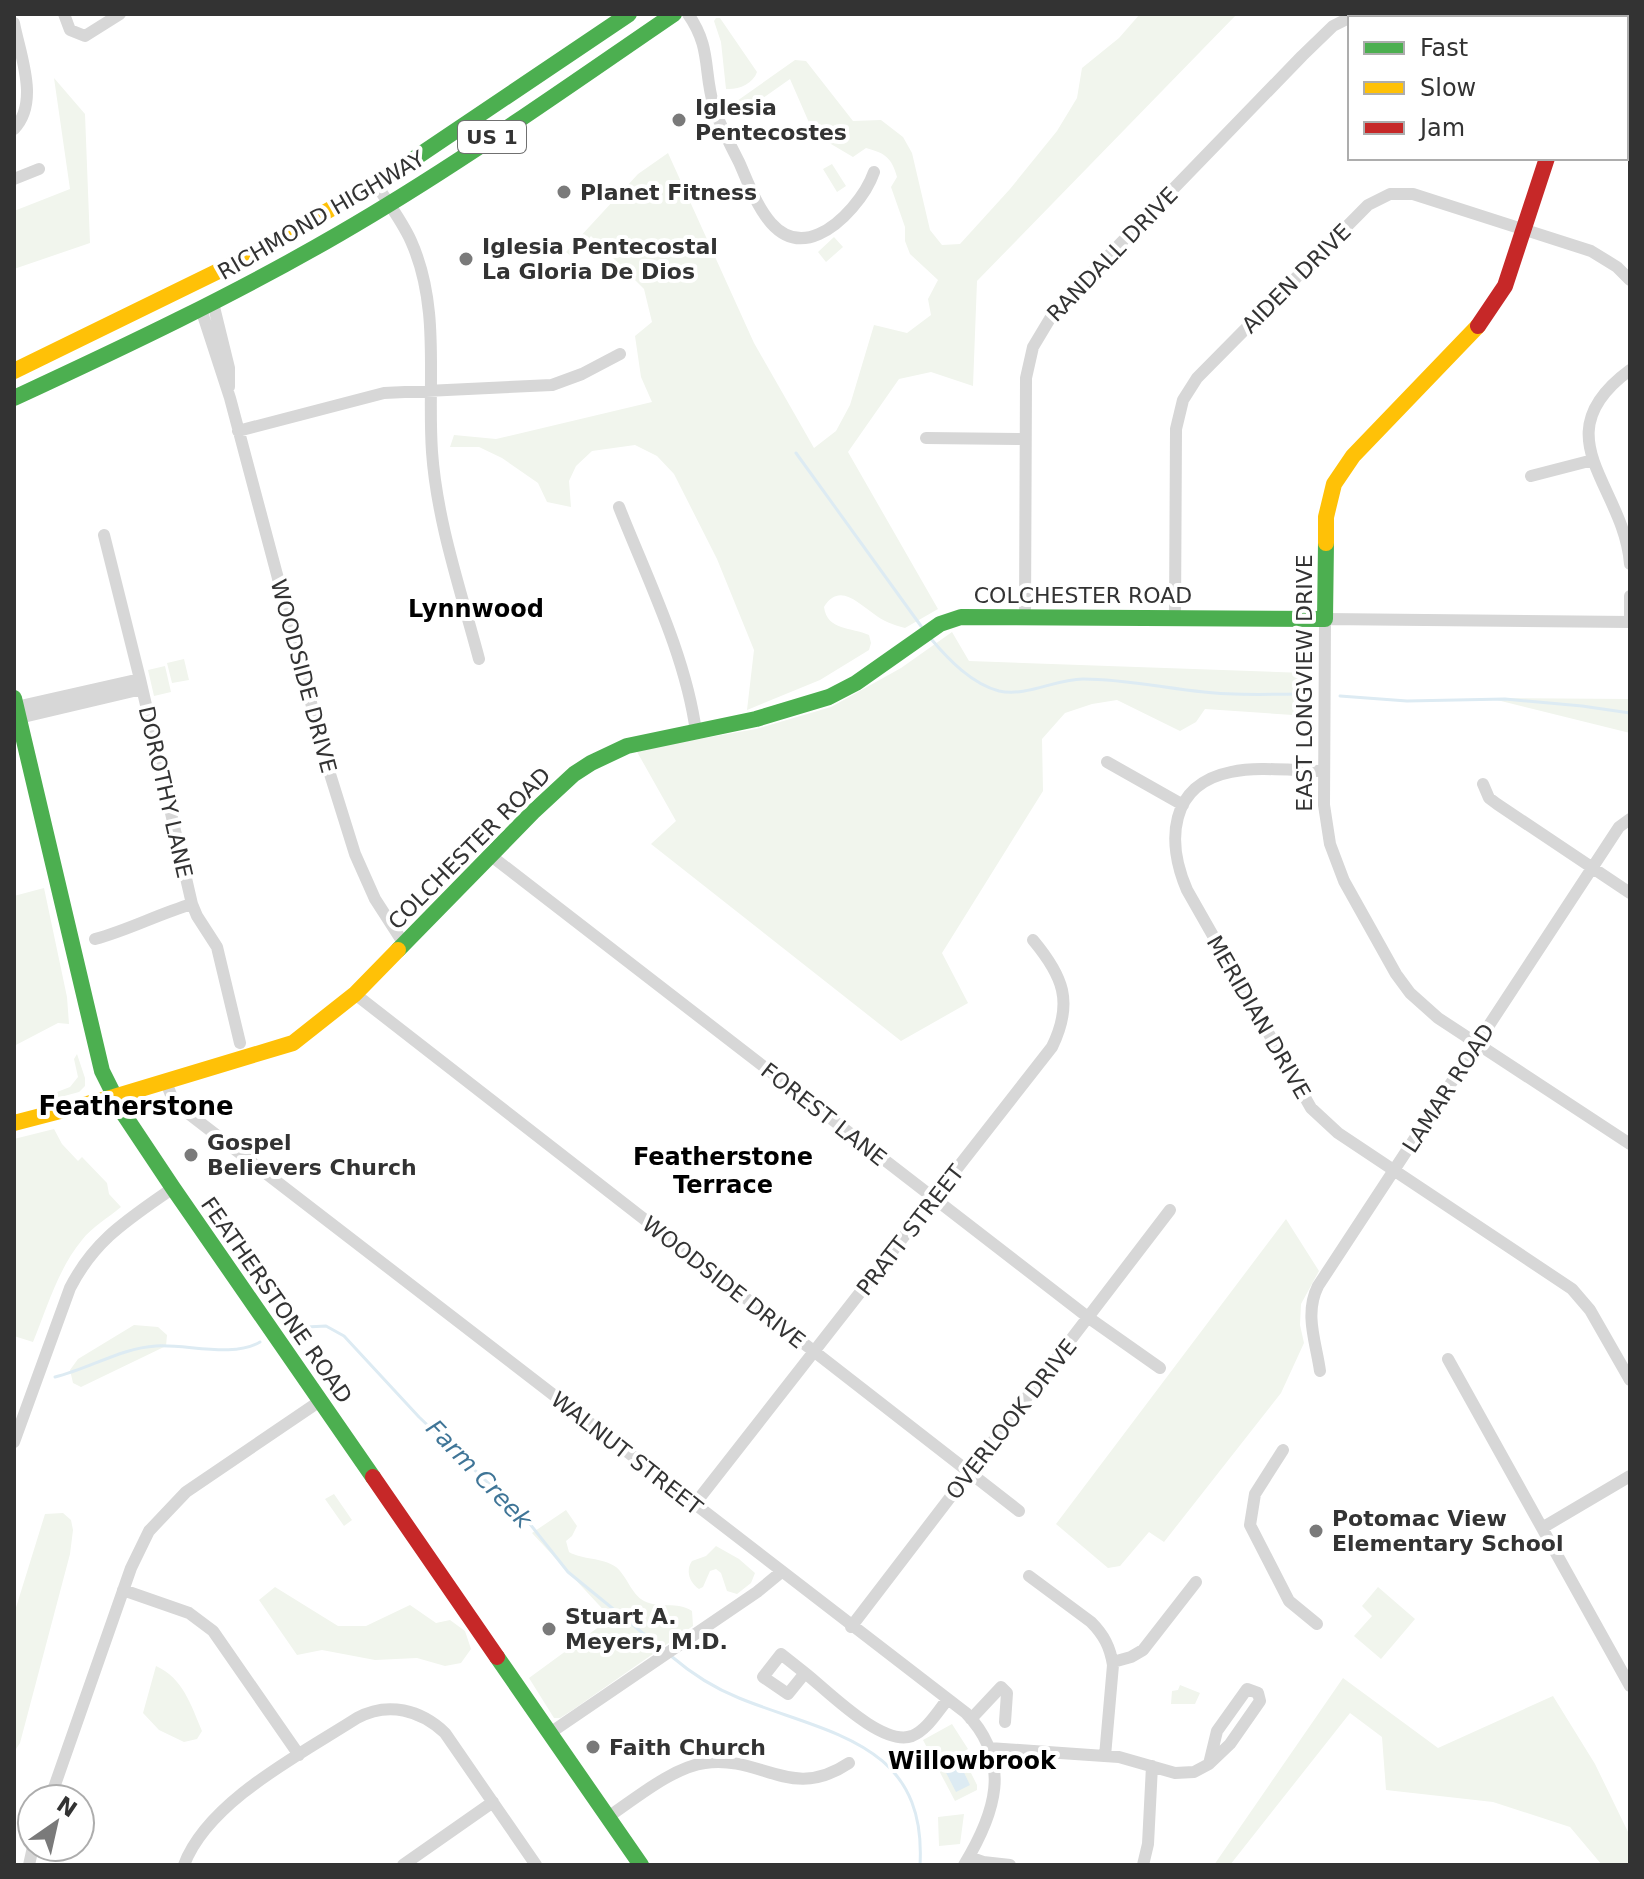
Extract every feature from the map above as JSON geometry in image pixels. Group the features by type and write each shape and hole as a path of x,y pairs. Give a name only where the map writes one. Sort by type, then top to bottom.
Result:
{"street":[{"path":"64,14 70,30 85,36 120,14"},
{"name":"RICHMOND HIGHWAY","path":"14,371 243,260 376,184 629,14"},
{"name":"RICHMOND HIGHWAY","path":"14,398 207,306 388,204 674,14"},
{"path":"688,14 704,42 708,82 718,119 760,208 774,227 800,238 821,233 864,195 874,172"},
{"name":"RANDALL DRIVE","path":"1025,616 1028,362 1038,336 1054,312 1312,46 1333,26 1348,18"},
{"path":"14,23 16,49 28,97 24,116 14,129"},
{"name":"EAST LONGVIEW DRIVE","path":"1546,160 1505,286 1485,319 1353,456 1334,484 1326,517 1324,805 1330,844 1351,894 1410,993 1432,1014 1630,1144"},
{"path":"14,179 39,169"},
{"path":"376,184 412,243 428,300 432,452 437,490 479,659"},
{"name":"AIDEN DRIVE","path":"1175,618 1176,429 1183,400 1197,378 1368,205 1390,194 1413,194 1591,251 1617,267 1630,280"},
{"path":"207,306 210,291 243,260"},
{"name":"WOODSIDE DRIVE","path":"207,306 330,774 355,854 375,899 404,944"},
{"path":"238,431 369,396 396,392 552,385 582,374 620,354"},
{"path":"1630,370 1603,391 1592,410 1588,431 1593,460 1625,534 1630,564"},
{"path":"926,438 1025,439"},
{"path":"1531,476 1593,460"},
{"path":"619,507 677,654 696,732"},
{"name":"DOROTHY LANE","path":"104,535 192,904 219,952 240,1043"},
{"path":"1630,596 1630,622"},
{"name":"COLCHESTER ROAD","path":"14,1123 114,1097 293,1043 355,994 542,804 591,763 627,746 756,719 829,697 856,683 949,620 973,616 1025,616 1630,622"},
{"path":"16,708 141,684"},
{"name":"FEATHERSTONE ROAD","path":"16,708 94,1045 114,1097 173,1188 641,1865"},
{"path":"1107,762 1183,805 1205,782 1228,772 1324,771"},
{"path":"1483,784 1489,798 1497,804 1630,893"},
{"name":"MERIDIAN DRIVE","path":"1183,805 1177,816 1173,839 1180,875 1300,1092 1331,1128 1572,1289 1590,1310 1630,1380"},
{"name":"LAMAR ROAD","path":"1320,1371 1310,1316 1313,1296 1619,827 1630,819"},
{"name":"FOREST LANE","path":"490,855 1089,1318 1160,1368"},
{"path":"95,939 131,929 156,915 192,904"},
{"name":"PRATT STREET","path":"694,1505 1052,1047 1064,1007 1060,980 1033,940"},
{"name":"WOODSIDE DRIVE","path":"355,994 1019,1511"},
{"name":"WALNUT STREET","path":"166,1082 173,1100 180,1107 971,1719 989,1748 995,1775 994,1802 980,1839 967,1861"},
{"path":"15,1436 78,1270 110,1232 173,1188"},
{"name":"OVERLOOK DRIVE","path":"851,1627 1170,1210"},
{"path":"1448,1359 1630,1686"},
{"path":"56,1783 143,1540 175,1502 195,1485 320,1401"},
{"path":"1283,1450 1255,1494 1250,1525 1289,1601 1317,1624"},
{"path":"1542,1528 1630,1476"},
{"path":"550,1733 757,1592 780,1573"},
{"path":"1029,1576 1099,1630 1111,1651 1113,1662 1105,1756"},
{"path":"1113,1662 1127,1659 1143,1650 1196,1582"},
{"path":"123,1590 189,1613 213,1631 299,1755"},
{"path":"805,1673 879,1731 894,1737 908,1737 920,1731 948,1699"},
{"path":"971,1719 1001,1687 1007,1693 1005,1722"},
{"path":"989,1748 1133,1759 1164,1771 1187,1773 1209,1764 1230,1744 1260,1701 1258,1693 1252,1689 1244,1692 1217,1731 1209,1764"},
{"path":"184,1865 199,1836 224,1808 365,1713 387,1709 410,1711 432,1721 445,1733 536,1865"},
{"path":"608,1817 680,1771 699,1764 728,1762 798,1780 822,1777 849,1763"},
{"path":"1143,1865 1148,1844 1152,1766"},
{"path":"403,1865 493,1802"},
{"path":"967,1861 1010,1865"}],"shaded area":[{"path":"1140,14 1237,14 977,281 973,386 931,372 899,379 848,452 938,609 905,628 881,619 849,597 836,596 824,607 826,615 841,627 869,635 869,650 820,680 747,710 754,650 717,559 674,474 657,456 635,445 592,451 576,466 569,481 571,507 547,502 538,483 502,458 479,447 450,447 454,435 496,439 652,402 641,377 635,336 652,322 644,289 591,236 573,258 566,252 638,174 668,153 754,343 814,448 836,431 850,405 874,325 907,333 931,315 928,299 938,280 910,254 905,241 905,227 891,187 897,177 887,157 866,148 853,157 814,134 790,79 733,119 727,108 795,60 806,61 853,121 881,120 903,137 912,153 930,230 942,245 960,244 1057,131 1077,98 1082,68 1119,38"},
{"path":"716,18 720,18 757,72 749,83 740,87 726,89"},
{"path":"54,78 85,114 90,243 14,269 14,211 70,189"},
{"path":"832,164 846,186 837,192 823,169"},
{"path":"834,237 843,247 826,262 818,252"},
{"path":"952,632 969,661 1306,673 1308,716 1205,709 1196,722 1180,731 1117,700 1065,713 1042,739 1043,791 942,953 968,1003 901,1041 651,844 676,821 636,750 756,729 831,707 901,668"},
{"path":"184,659 189,680 172,683 167,663"},
{"path":"165,666 171,692 154,696 148,670"},
{"path":"1489,698 1630,699 1630,733"},
{"path":"44,888 67,997 69,1024 58,1023 14,1046 14,896"},
{"path":"77,1054 85,1086 79,1092 57,1098 57,1092 70,1087 78,1077 74,1059"},
{"path":"54,1129 62,1144 78,1161 82,1157 107,1183 109,1194 121,1207 90,1231 66,1263 33,1342 14,1336 14,1139"},
{"path":"1286,1219 1319,1271 1301,1304 1300,1325 1304,1343 1281,1393 1164,1542 1149,1532 1120,1566 1108,1568 1056,1524"},
{"path":"134,1325 158,1327 167,1335 166,1346 81,1387 73,1383 70,1370 78,1359"},
{"path":"334,1494 352,1520 344,1526 325,1499"},
{"path":"566,1510 577,1526 566,1541 569,1552 616,1567 644,1601 680,1606 692,1611 693,1626 574,1709 560,1718 554,1718 529,1678 611,1618 532,1533"},
{"path":"63,1513 71,1520 73,1530 70,1554 20,1743 14,1752 14,1614 45,1514"},
{"path":"716,1546 739,1559 755,1573 751,1583 737,1594 727,1591 721,1573 716,1569 710,1571 699,1589 691,1580 689,1569 692,1561 706,1556"},
{"path":"275,1587 338,1626 366,1626 410,1605 436,1623 450,1620 465,1631 471,1649 461,1663 445,1666 417,1658 375,1660 322,1650 297,1655 259,1600"},
{"path":"1378,1587 1415,1619 1381,1659 1354,1636 1372,1616 1362,1606"},
{"path":"156,1666 173,1678 185,1693 202,1731 197,1739 184,1742 159,1730 143,1713"},
{"path":"1343,1678 1438,1748 1553,1696 1595,1764 1630,1836 1630,1865 1602,1865 1570,1827 1493,1802 1386,1790 1382,1737 1350,1713 1230,1865 1214,1865"},
{"path":"1180,1685 1200,1693 1195,1704 1171,1704 1172,1691 1178,1690"},
{"path":"952,1724 968,1749 961,1753 977,1785 977,1790 955,1801 923,1740"},
{"path":"954,1752 970,1785 956,1792 939,1759"},
{"path":"964,1814 960,1844 939,1846 938,1817"}],"waterway":[{"path":"796,453 921,626"},
{"path":"932,640 970,677 999,691 1020,692 1062,682 1098,679 1216,693 1302,694"},
{"path":"1340,696 1407,701 1505,699 1630,713"},
{"name":"Farm Creek","path":"287,1328 326,1326 344,1336 419,1417 526,1519 568,1572 661,1648"},
{"name":"Farm Creek","path":"55,1377 143,1348 168,1346 223,1350 249,1347 260,1342"},
{"name":"Farm Creek","path":"671,1656 721,1690 837,1734 865,1748 889,1767 907,1792 918,1824 920,1865"}],"traffic: fast":[{"path":"387,177 629,14"},
{"path":"14,398 219,299 339,234 467,155 674,14"},
{"path":"398,950 574,774 627,746 756,719 829,697 856,683 940,624 961,617 1325,619 1326,543"},
{"path":"14,698 102,1071 123,1113 173,1188 373,1477"},
{"path":"497,1657 641,1865"}],"traffic: slow":[{"path":"14,371 243,259 387,177"},
{"path":"1326,543 1326,517 1334,484 1353,456 1478,326"},
{"path":"14,1123 114,1097 293,1043 355,994 398,950"}],"traffic: jam":[{"path":"1478,326 1505,286 1546,160"},
{"path":"373,1477 497,1657"}],"place":[{"name":"Iglesia Pentecostes","path":"679,120"},
{"name":"Planet Fitness","path":"564,192"},
{"name":"Iglesia Pentecostal La Gloria De Dios","path":"466,259"},
{"name":"Gospel Believers Church","path":"191,1155"},
{"name":"Potomac View Elementary School","path":"1316,1531"},
{"name":"Stuart A. Meyers, M.D.","path":"549,1629"},
{"name":"Faith Church","path":"593,1747"}],"district":[{"name":"Lynnwood","path":"476,609"},
{"name":"Featherstone","path":"136,1106"},
{"name":"Featherstone Terrace","path":"723,1171"},
{"name":"Willowbrook","path":"972,1761"}]}
